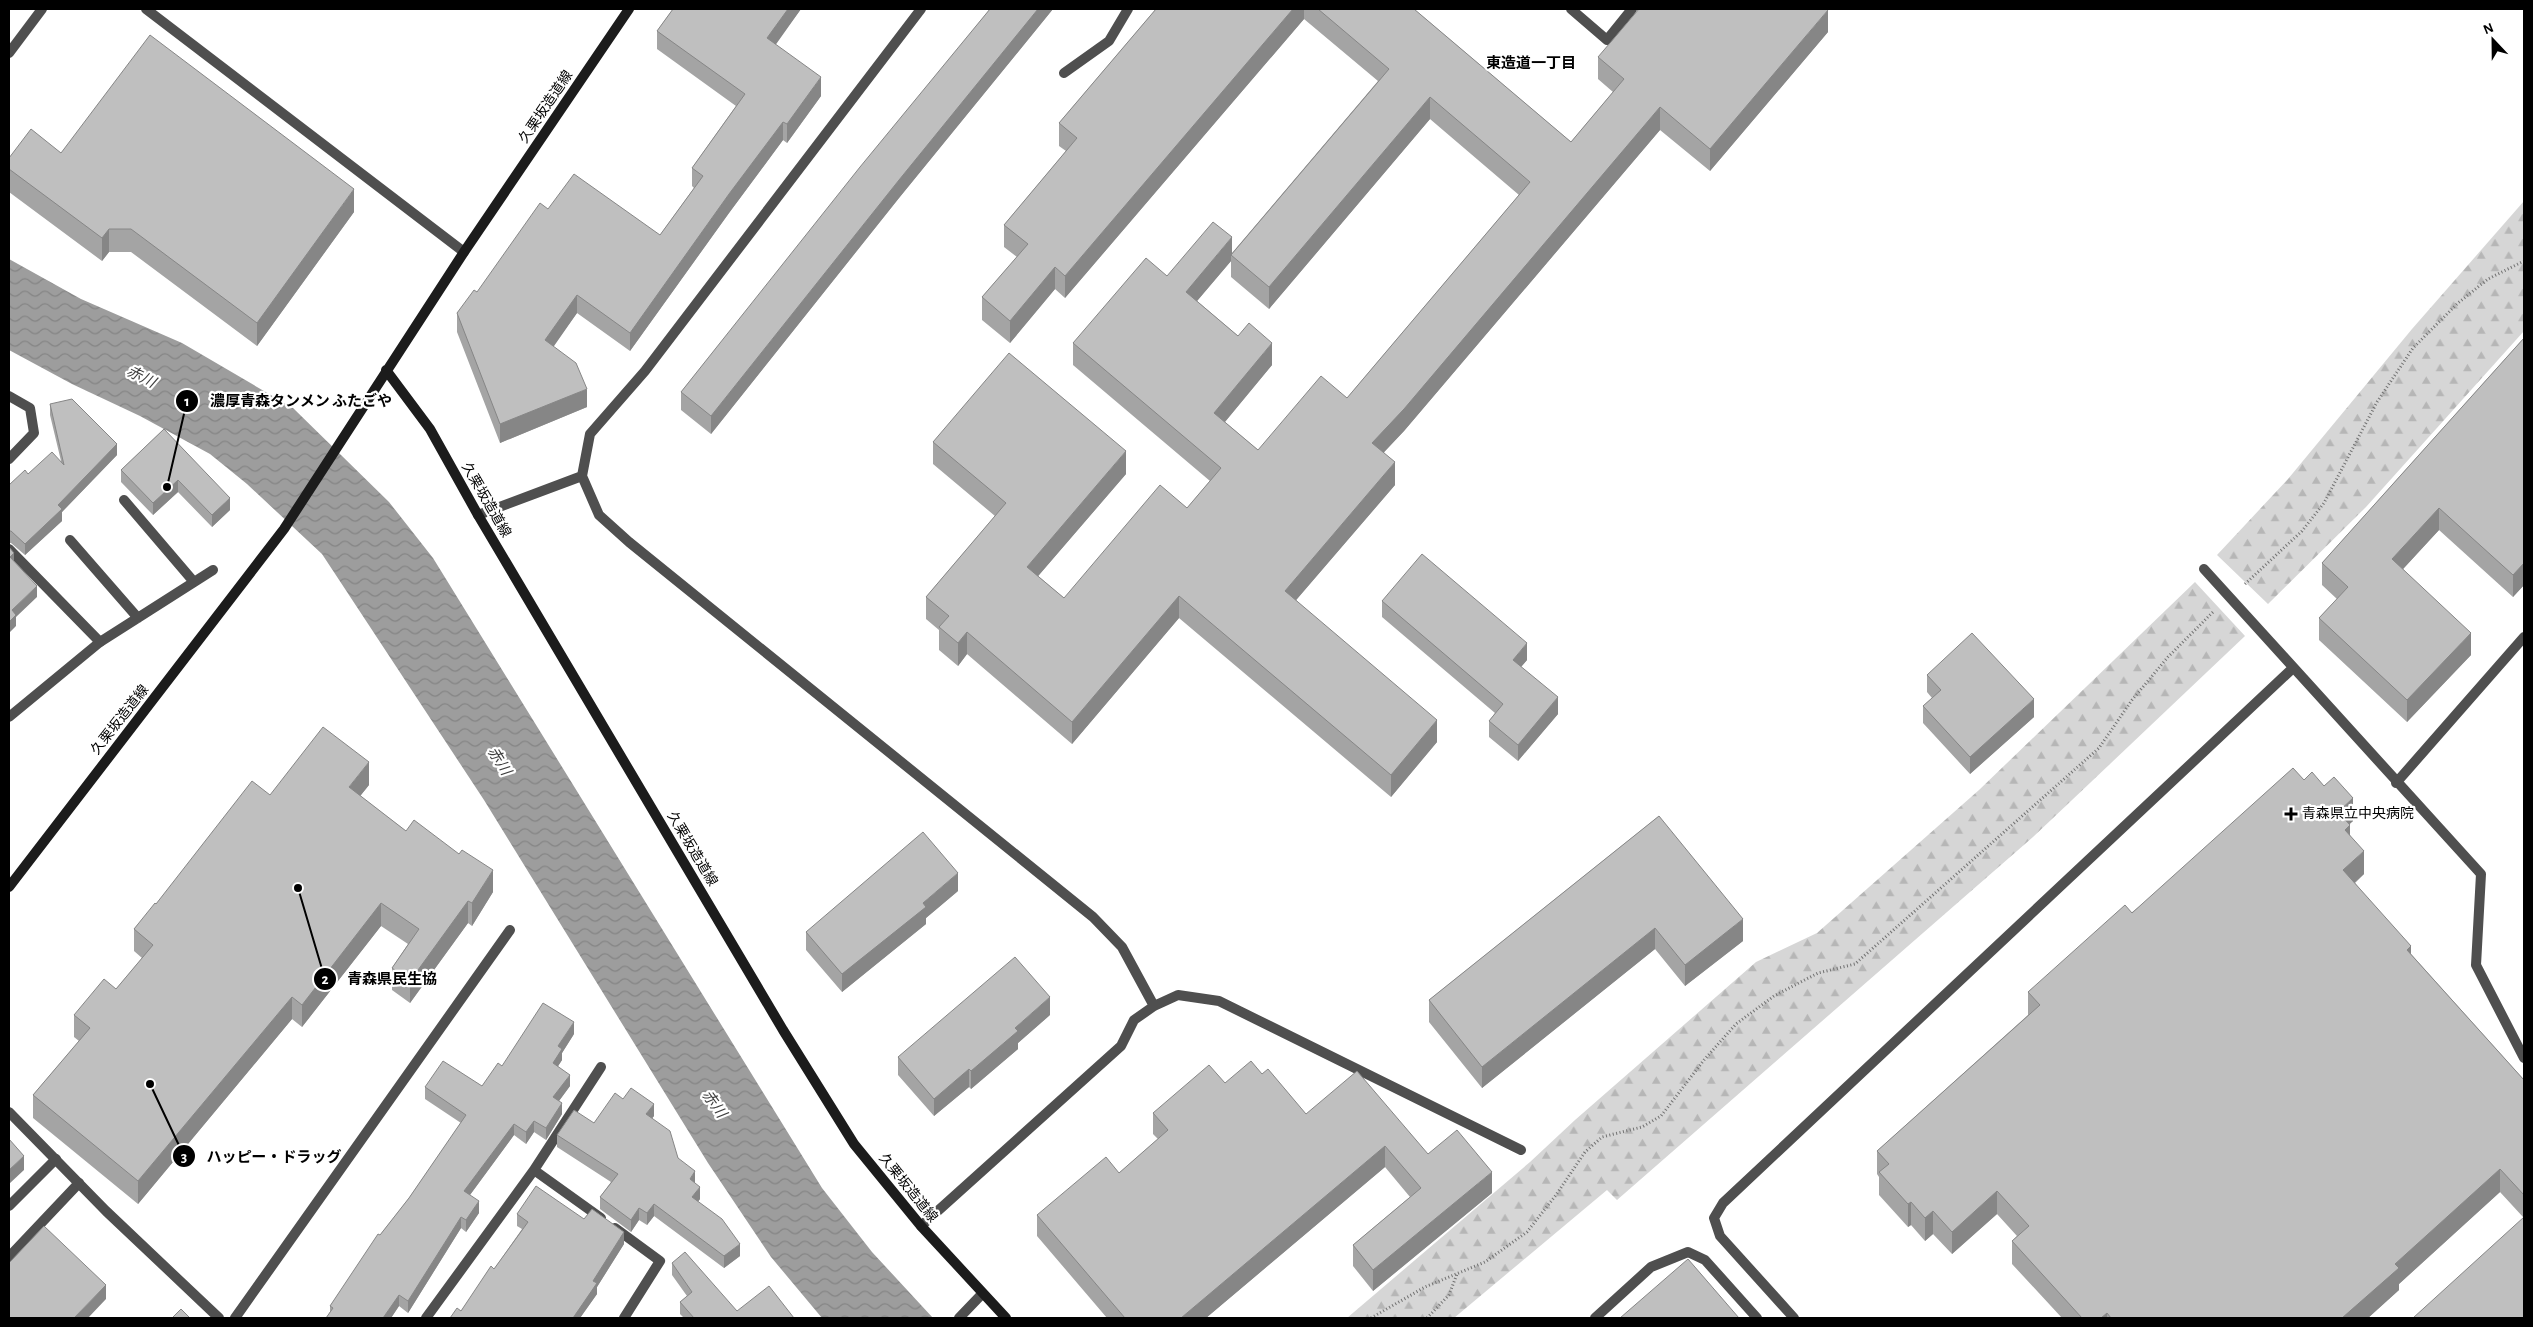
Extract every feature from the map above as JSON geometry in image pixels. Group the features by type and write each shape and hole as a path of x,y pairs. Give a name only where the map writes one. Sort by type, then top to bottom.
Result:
{"main road":[{"name":"久栗坂造道線","path":"9,887 284,529 464,252 629,9"},
{"name":"久栗坂造道線","path":"386,370 430,429 478,515 788,1038 854,1144 921,1226 1006,1318"}],"street":[{"path":"9,53 42,9"},
{"path":"146,9 464,252"},
{"path":"921,9 645,371 590,434 582,476 599,515 630,542 1093,917 1122,947 1154,1006"},
{"path":"1064,73 1109,41 1128,9"},
{"path":"1571,9 1607,40 1632,9"},
{"path":"9,396 30,408 34,433 9,459"},
{"path":"478,515 582,476"},
{"path":"124,500 194,582"},
{"path":"70,540 138,618"},
{"path":"9,549 100,642"},
{"path":"2204,569 2396,784 2481,874 2476,965 2524,1058"},
{"path":"9,717 100,642 213,570"},
{"path":"2396,784 2524,637"},
{"path":"1794,1318 1720,1236 1714,1218 1722,1203 2294,668"},
{"path":"235,1318 510,930"},
{"path":"921,1226 1121,1046 1134,1020 1154,1006 1178,995 1219,1001 1521,1150"},
{"path":"426,1318 534,1170 601,1067"},
{"path":"9,1112 218,1318"},
{"path":"9,1206 56,1159"},
{"path":"534,1170 660,1261 624,1318"},
{"path":"9,1257 79,1183"},
{"path":"1596,1318 1651,1267 1688,1252 1705,1260 1757,1318"},
{"path":"959,1318 982,1294"}],"path":[{"path":"1372,1318 1425,1287 1485,1262 1527,1232 1585,1152 1602,1137 1642,1126 1661,1116 1704,1060 1736,1024 1783,991 1818,973 1855,964 2099,748 2132,700 2168,657 2302,531 2324,502 2378,402 2413,348 2458,303 2488,279 2524,261"},
{"path":"1427,1318 1449,1295 1457,1274"}],"green space":[{"path":"2524,201 2524,331 2366,507 2268,604 2217,555 2288,479 2412,329"},
{"path":"2195,582 2245,636 2033,837 1617,1200 1607,1190 1454,1318 1347,1318 1530,1162 1575,1120 1756,962 1817,933 1979,790"}],"water":[{"name":"赤川","path":"9,259 81,299 182,343 293,408 389,502 433,558 822,1188 872,1252 933,1318 822,1318 771,1257 708,1163 484,800 322,554 247,484 210,454 140,416 72,384 9,350"}],"building":[{"path":"673,9 788,9 767,38 821,77 787,124 783,122 729,194 630,333 577,295 545,340 576,363 587,389 500,424 457,313 474,290 477,292 540,203 548,209 574,174 660,235 703,176 692,168 745,94 657,31"},
{"path":"990,9 1038,9 711,416 681,392 860,167"},
{"path":"1156,9 1293,9 1065,276 1055,267 1010,321 982,297 1028,244 1004,225 1077,138 1059,123"},
{"path":"1318,9 1414,9 1571,142 1624,79 1598,57 1639,9 1828,10 1710,149 1660,107 1404,409 1372,443 1395,462 1285,591 1437,720 1391,775 1179,596 1072,722 967,632 958,643 939,627 949,616 926,597 1006,503 933,442 1009,353 1126,451 1027,567 1064,598 1160,485 1187,508 1221,468 1073,343 1146,258 1167,276 1213,222 1232,237 1186,292 1238,336 1249,323 1272,343 1214,413 1258,450 1321,376 1347,398 1530,182 1430,97 1269,287 1231,255 1389,69"},
{"path":"150,35 354,189 257,323 131,229 109,229 102,238 9,169 9,158 31,129 61,153"},
{"path":"2524,338 2524,563 2513,575 2439,508 2392,559 2471,633 2407,700 2319,618 2348,587 2322,563"},
{"path":"72,399 117,444 58,505 62,509 25,544 9,531 9,485 25,470 28,474 52,452 64,465 50,404"},
{"path":"164,429 230,498 212,515 178,480 153,503 121,470"},
{"path":"9,547 14,553 10,557 37,586 12,610 16,615 9,622"},
{"path":"1422,554 1527,643 1513,660 1558,697 1518,745 1489,721 1503,704 1382,601"},
{"path":"1972,633 2034,699 1970,757 1923,706 1941,690 1927,675"},
{"path":"323,727 369,762 349,787 406,831 414,820 459,854 462,850 493,870 472,903 468,901 410,981 392,968 419,929 381,903 302,1005 292,997 138,1181 33,1095 90,1028 74,1015 104,979 116,989 153,945 134,929 156,904 252,781 270,795"},
{"path":"2293,768 2304,780 2312,772 2324,786 2334,777 2353,798 2338,812 2350,825 2345,830 2364,851 2343,870 2411,946 2407,950 2524,1080 2524,1195 2500,1169 2395,1264 2399,1268 2342,1318 2111,1318 2107,1313 2101,1318 2082,1318 2012,1241 2029,1226 1997,1191 1952,1232 1933,1211 1925,1218 1911,1202 1908,1204 1879,1172 1889,1164 1877,1151 2040,1005 2028,992 2125,905 2132,913"},
{"path":"1659,816 1743,919 1685,965 1655,928 1482,1067 1429,1000"},
{"path":"923,832 958,873 923,903 926,907 842,974 806,932"},
{"path":"1015,957 1050,997 1015,1028 1018,1031 971,1071 969,1069 934,1099 898,1057"},
{"path":"543,1003 574,1022 558,1046 562,1049 553,1063 570,1075 553,1097 562,1103 546,1128 534,1121 526,1132 514,1124 464,1191 479,1201 466,1220 461,1217 408,1301 399,1295 383,1318 326,1318 333,1308 330,1306 378,1234 380,1235 409,1198 466,1115 425,1087 443,1061 482,1086 498,1063 502,1066"},
{"path":"1251,1061 1262,1074 1268,1069 1306,1114 1357,1071 1428,1154 1457,1130 1492,1172 1373,1270 1353,1245 1421,1188 1385,1146 1181,1318 1125,1318 1037,1215 1106,1157 1119,1173 1168,1130 1153,1113 1209,1065 1225,1083"},
{"path":"631,1088 654,1104 646,1114 670,1131 678,1158 695,1171 690,1179 700,1187 692,1197 722,1219 740,1244 724,1256 654,1204 647,1213 639,1208 631,1220 600,1197 618,1174 557,1135 574,1110 594,1123 615,1093 623,1099"},
{"path":"9,1139 24,1156 9,1170"},
{"path":"536,1186 584,1219 592,1209 624,1232 593,1281 597,1283 573,1318 450,1318 457,1308 461,1311 491,1266 494,1269 528,1222 517,1214"},
{"path":"2524,1217 2524,1318 2413,1318"},
{"path":"44,1226 106,1285 74,1318 9,1318 9,1263"},
{"path":"685,1252 737,1311 769,1286 794,1318 694,1318 680,1302 692,1292 672,1263"},
{"path":"1688,1259 1739,1318 1620,1318"},
{"path":"181,1309 190,1318 172,1318"}],"place":[{"name":"濃厚青森タンメン ふたごや","path":"167,487"},
{"name":"青森県立中央病院","path":"2291,814"},
{"name":"青森県民生協","path":"298,888"},
{"name":"ハッピー・ドラッグ","path":"150,1084"}],"district":[{"name":"東造道一丁目","path":"1531,63"}]}
